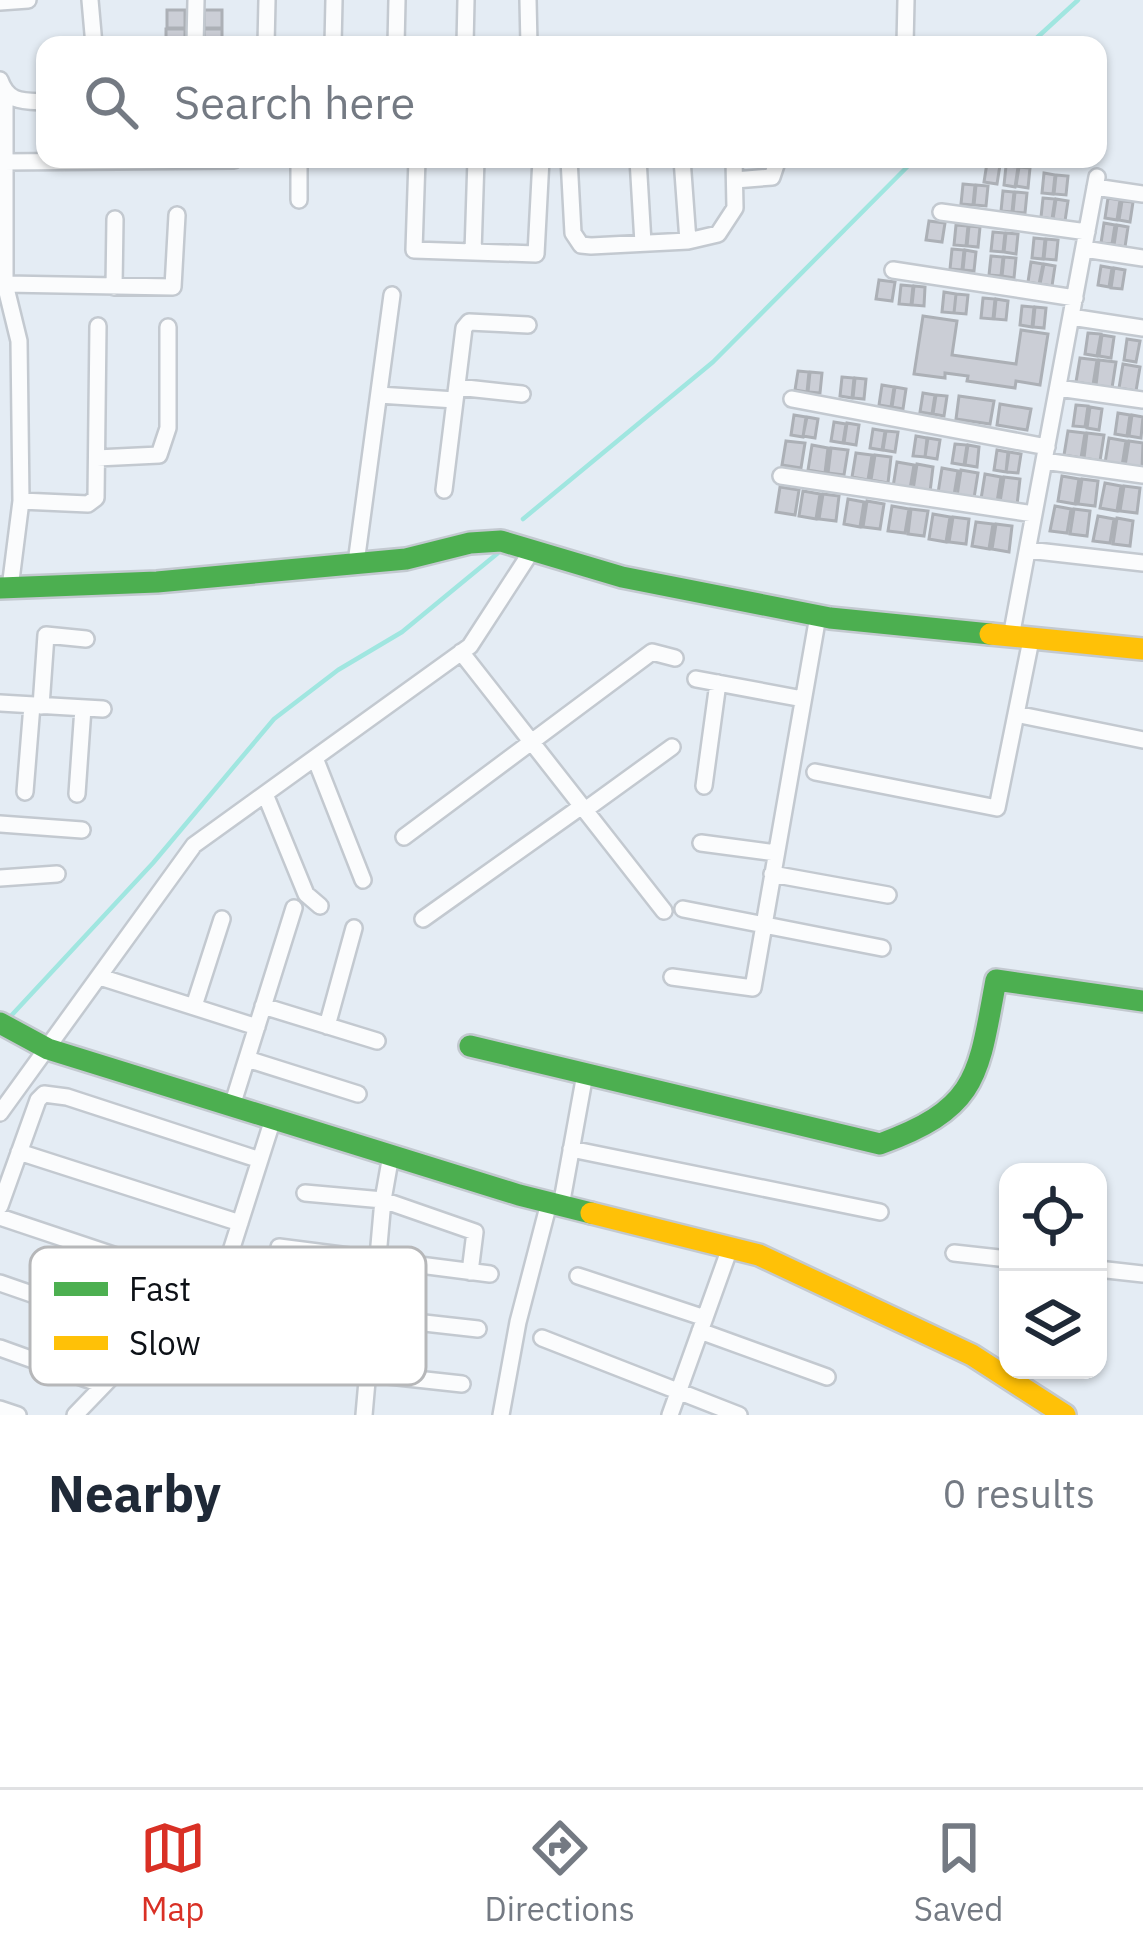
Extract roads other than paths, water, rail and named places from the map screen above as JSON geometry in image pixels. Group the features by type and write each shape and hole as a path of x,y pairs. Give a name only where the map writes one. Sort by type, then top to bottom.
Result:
{"street":[{"path":"0,2 28,0"},
{"path":"90,0 93,36"},
{"path":"195,36 196,0"},
{"path":"266,36 267,0"},
{"path":"333,36 334,0"},
{"path":"397,0 397,36"},
{"path":"465,36 466,0"},
{"path":"528,0 530,36"},
{"path":"905,0 905,36"},
{"path":"2,87 16,101 36,102"},
{"path":"2,87 5,284 19,341 21,502 5,588 158,582 406,559 501,541 622,577 818,616 1143,650"},
{"path":"3,162 36,162"},
{"path":"298,200 299,168"},
{"path":"417,168 414,250 536,254 541,168"},
{"path":"473,252 476,168"},
{"path":"570,168 576,239 590,246 688,241 725,229 735,208 734,168"},
{"path":"639,168 643,244"},
{"path":"683,168 688,241"},
{"path":"735,180 772,177 775,168"},
{"path":"814,772 997,808 1016,714 1028,550 1096,182 1143,194"},
{"path":"941,212 1085,241 1143,258"},
{"path":"5,284 173,287 177,214"},
{"path":"114,287 115,219"},
{"path":"893,270 1075,298"},
{"path":"356,562 392,295"},
{"path":"1071,316 1143,328"},
{"path":"444,490 464,328 469,322 528,325"},
{"path":"21,502 88,504 96,498 98,326"},
{"path":"97,458 159,455 168,428 168,326"},
{"path":"1058,388 1143,400"},
{"path":"379,395 522,394"},
{"path":"793,399 1143,475"},
{"path":"782,476 1034,514"},
{"path":"1028,550 1143,563"},
{"path":"0,1113 194,845 470,646 532,552"},
{"path":"672,977 753,988 818,616"},
{"path":"26,792 46,635 86,639"},
{"path":"461,652 664,911"},
{"path":"404,837 652,652 675,658"},
{"path":"696,679 803,699"},
{"path":"704,786 718,683"},
{"path":"0,703 103,709"},
{"path":"76,794 83,708"},
{"path":"1016,714 1143,740"},
{"path":"423,919 672,747"},
{"path":"315,758 363,880"},
{"path":"265,794 307,894 320,905"},
{"path":"0,824 82,830"},
{"path":"701,842 776,854"},
{"path":"0,878 57,874"},
{"path":"772,874 888,895"},
{"path":"232,1106 294,908"},
{"path":"683,909 882,948"},
{"path":"194,1006 222,919"},
{"path":"327,1026 354,928"},
{"path":"100,977 257,1027"},
{"path":"470,1046 880,1144 916,1133 955,1110 976,1080 996,980 1143,1001"},
{"path":"263,1006 377,1041"},
{"path":"4,1025 48,1049 391,1155 555,1204 759,1255 999,1367"},
{"path":"247,1059 358,1094"},
{"path":"501,1415 518,1322 571,1149 585,1073"},
{"path":"0,1206 44,1094 260,1160"},
{"path":"232,1247 273,1119"},
{"path":"571,1149 880,1212"},
{"path":"19,1152 239,1223"},
{"path":"380,1247 382,1200 391,1155"},
{"path":"305,1193 382,1200 475,1232 470,1272"},
{"path":"0,1217 90,1247"},
{"path":"670,1415 730,1248"},
{"path":"954,1253 999,1258"},
{"path":"426,1266 490,1274"},
{"path":"1107,1270 1143,1274"},
{"path":"578,1276 827,1377"},
{"path":"0,1283 30,1293"},
{"path":"426,1323 478,1329"},
{"path":"542,1338 739,1415"},
{"path":"0,1348 30,1359"},
{"path":"1019,1379 1065,1415"},
{"path":"426,1380 462,1384"},
{"path":"75,1415 103,1385"},
{"path":"364,1415 367,1385"},
{"path":"0,1409 18,1415"}],"waterway":[{"path":"1039,36 1078,0"},
{"path":"523,519 713,362 906,168"},
{"path":"9,1018 153,863 274,719 338,670 402,632 498,553"}]}
